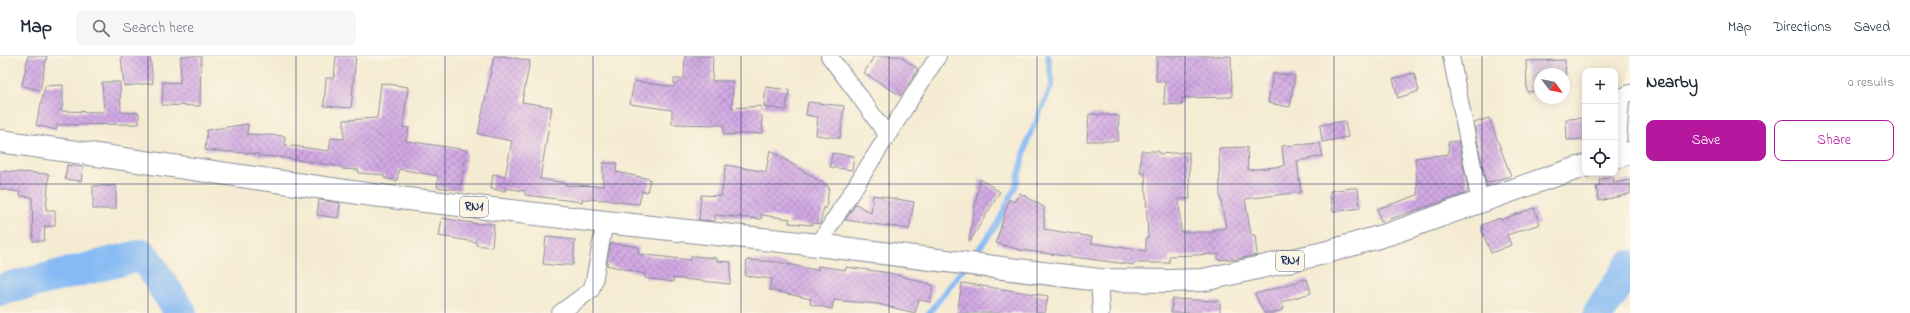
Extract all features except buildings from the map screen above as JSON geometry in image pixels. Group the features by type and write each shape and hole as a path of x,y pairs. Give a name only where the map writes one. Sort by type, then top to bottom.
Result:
{"highway":[{"name":"RN1","path":"0,141 166,167 373,195 818,245 1099,280 1168,282 1203,280 1225,276 1324,253 1392,233 1582,167"}],"street":[{"path":"829,56 887,135"},
{"path":"818,245 938,56"},
{"path":"1451,56 1480,202"},
{"path":"1621,155 1622,99 1623,96 1630,92"},
{"path":"560,313 591,290 605,222"},
{"path":"1099,280 1101,313"}],"waterway":[{"path":"971,259 996,226 1016,186 1028,139 1052,85 1048,56"},
{"path":"0,290 143,255 181,313"},
{"path":"1599,313 1630,266"},
{"path":"929,313 964,268"}]}
